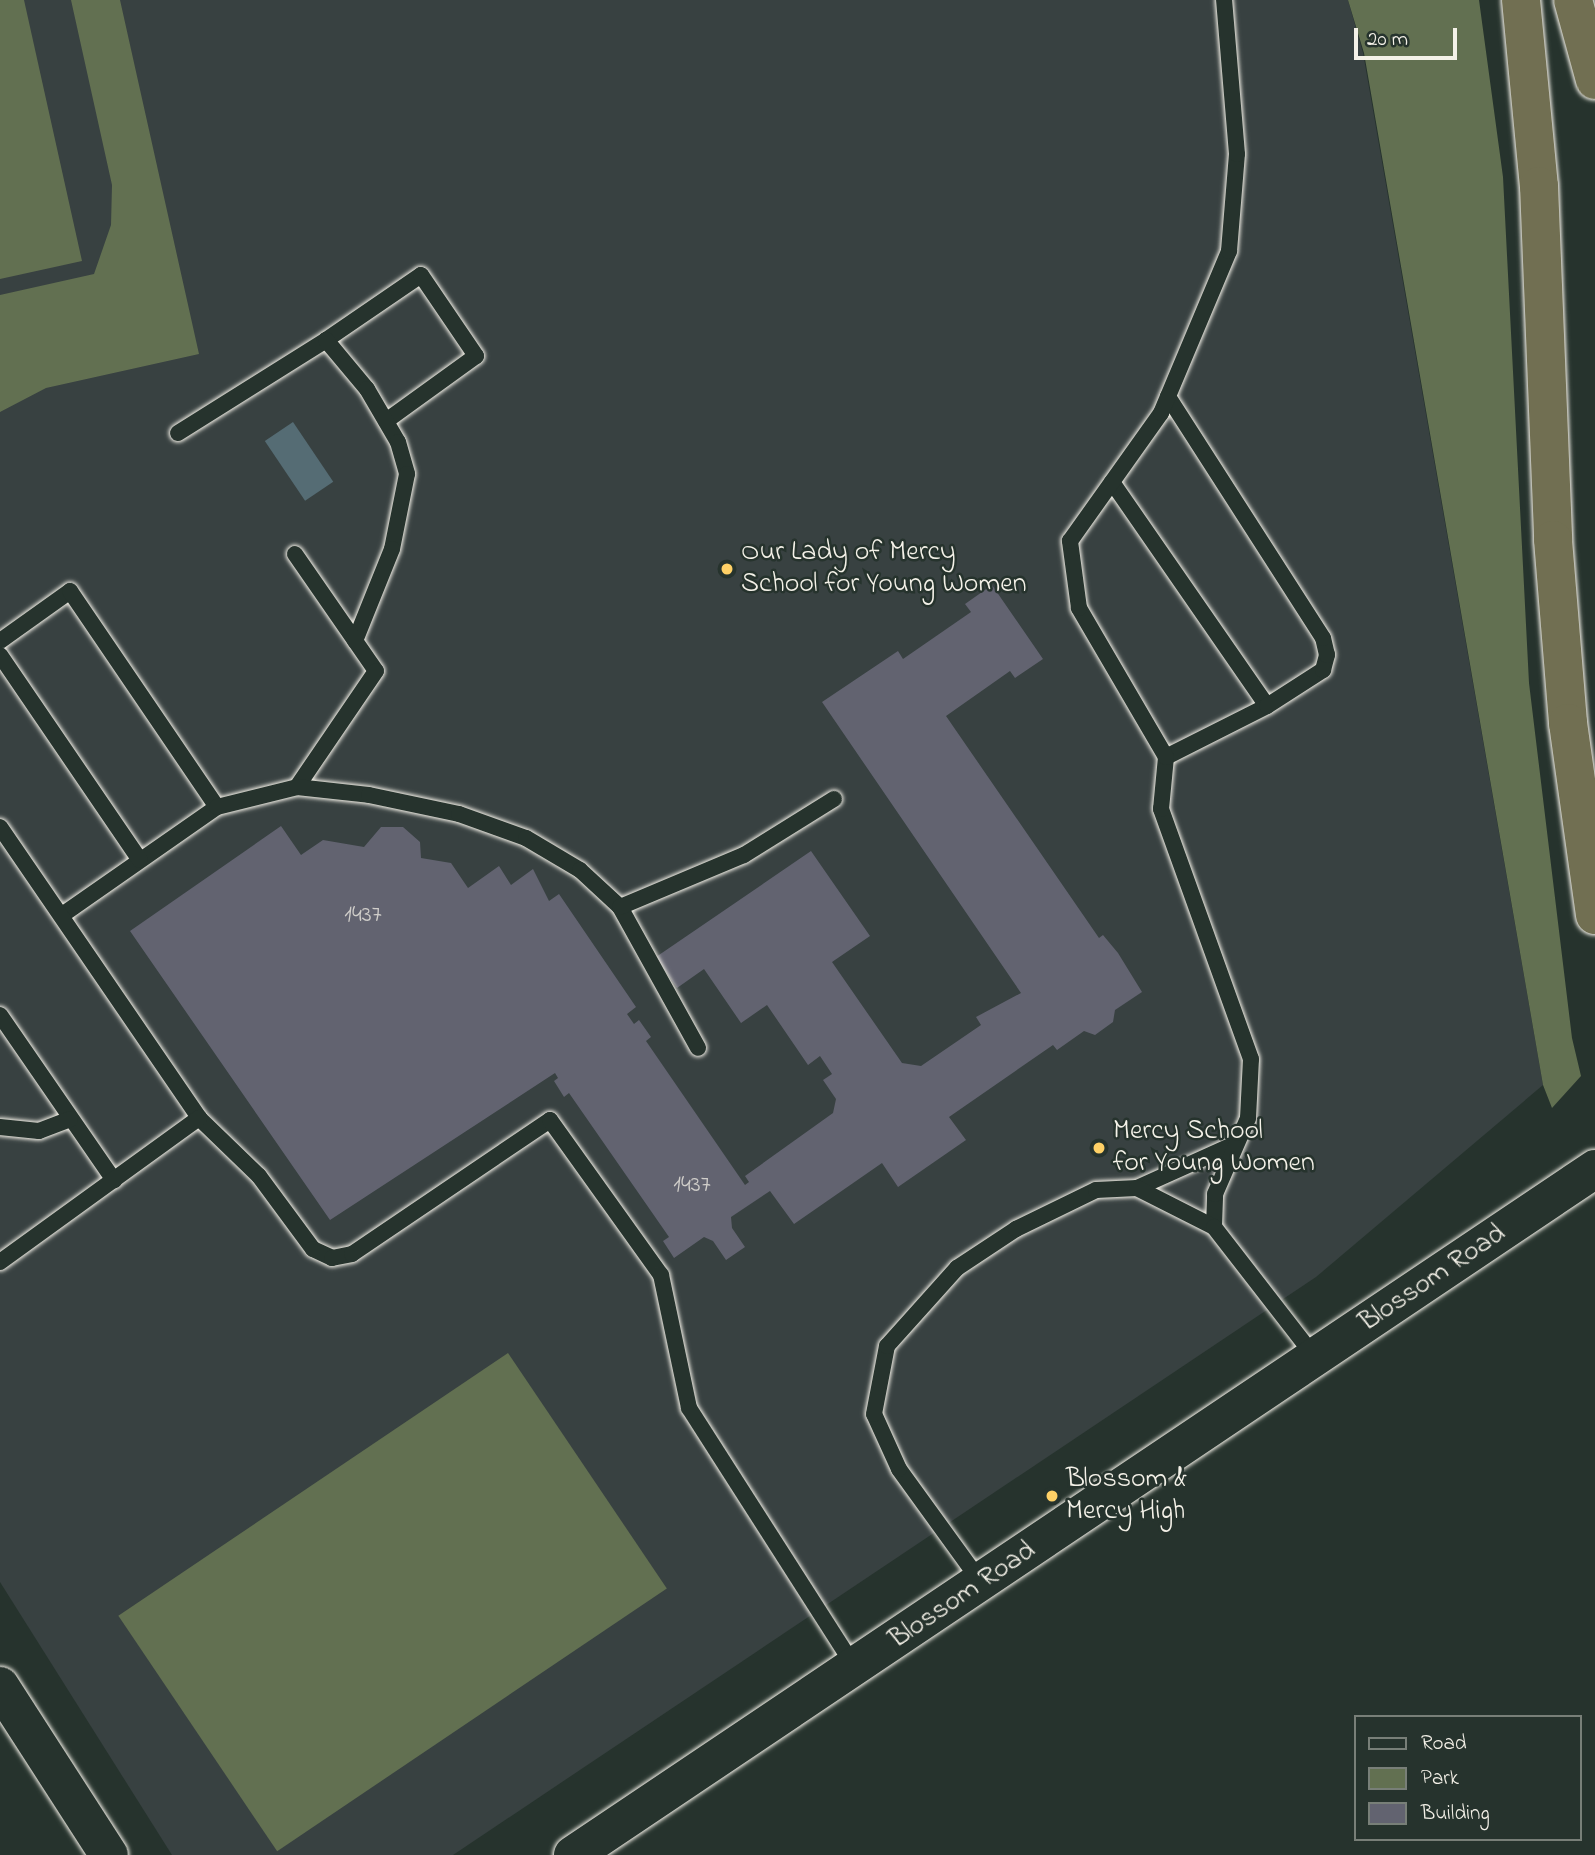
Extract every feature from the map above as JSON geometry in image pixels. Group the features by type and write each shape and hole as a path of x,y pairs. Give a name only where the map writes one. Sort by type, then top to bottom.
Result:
{"highway":[{"path":"1521,0 1541,222 1553,540 1568,723 1595,915"},
{"path":"1573,0 1595,80"}],"street":[{"name":"Blossom Road","path":"573,1855 982,1584 1595,1169"},
{"path":"0,1686 109,1855"}],"lane":[{"path":"1214,1227 1215,1194 1248,1118 1251,1059 1161,809 1166,757 1079,608 1070,541 1168,397 1229,251 1237,154 1224,0"},
{"path":"178,433 326,340 421,275 476,356 386,421"},
{"path":"326,340 386,421 407,474 392,549 355,641"},
{"path":"1166,757 1267,706 1323,670 1327,655 1323,638 1168,397"},
{"path":"1112,482 1267,706"},
{"path":"295,554 376,671 297,787"},
{"path":"0,641 71,591 217,807"},
{"path":"0,655 140,860"},
{"path":"62,915 217,807 297,787 369,795 459,814 526,838 580,870 620,907 698,1048"},
{"path":"620,907 744,855 834,799"},
{"path":"0,827 200,1118 259,1176 313,1249 332,1258 352,1254 550,1120 661,1275 689,1408 855,1668"},
{"path":"0,1015 114,1180"},
{"path":"0,1262 200,1118"},
{"path":"0,1127 39,1131 70,1119"},
{"path":"982,1584 900,1469 874,1414 887,1346 957,1268 1016,1229 1096,1191 1138,1188 1235,1144"},
{"path":"1138,1188 1214,1227 1316,1359"}],"shaded area":[{"name":"Our Lady of Mercy School for Young Women","path":"0,0 1348,0 1363,53 1543,1085 1316,1277 453,1855 172,1855 0,1582"}],"green space":[{"path":"0,0 24,0 82,261 0,279"},
{"path":"71,0 120,0 199,354 46,388 0,412 0,295 94,274 111,225 112,185"},
{"path":"1348,0 1479,0 1503,177 1529,683 1572,1038 1581,1076 1552,1108 1543,1085 1364,53"},
{"path":"508,1353 667,1588 277,1851 118,1616"}],"water":[{"path":"293,422 333,482 305,501 265,441"}],"building":[{"name":"Our Lady of Mercy School for Young Women","path":"992,585 1043,659 1015,678 1010,671 946,716 1099,938 1103,935 1118,953 1142,992 1115,1010 1113,1022 1095,1035 1084,1031 1057,1050 1053,1045 949,1117 966,1140 898,1187 882,1163 794,1224 770,1191 731,1217 732,1228 745,1247 726,1260 713,1241 704,1237 674,1258 663,1241 669,1237 569,1093 564,1097 554,1081 558,1078 555,1073 330,1220 130,931 281,826 301,855 323,840 364,847 381,827 403,827 420,842 421,858 451,863 468,888 499,866 511,885 533,869 549,901 559,894 636,1007 627,1014 634,1024 639,1020 651,1037 646,1041 745,1185 749,1182 745,1176 833,1113 836,1099 823,1080 832,1074 820,1056 808,1065 767,1005 741,1023 704,969 677,988 656,957 811,851 870,936 832,962 902,1063 921,1066 981,1025 976,1017 1021,993 822,702 898,651 903,659 971,612 965,604"}],"place":[{"name":"Our Lady of Mercy School for Young Women","path":"727,569"},
{"name":"Mercy School for Young Women","path":"1099,1148"},
{"name":"Blossom & Mercy High","path":"1052,1496"}]}
